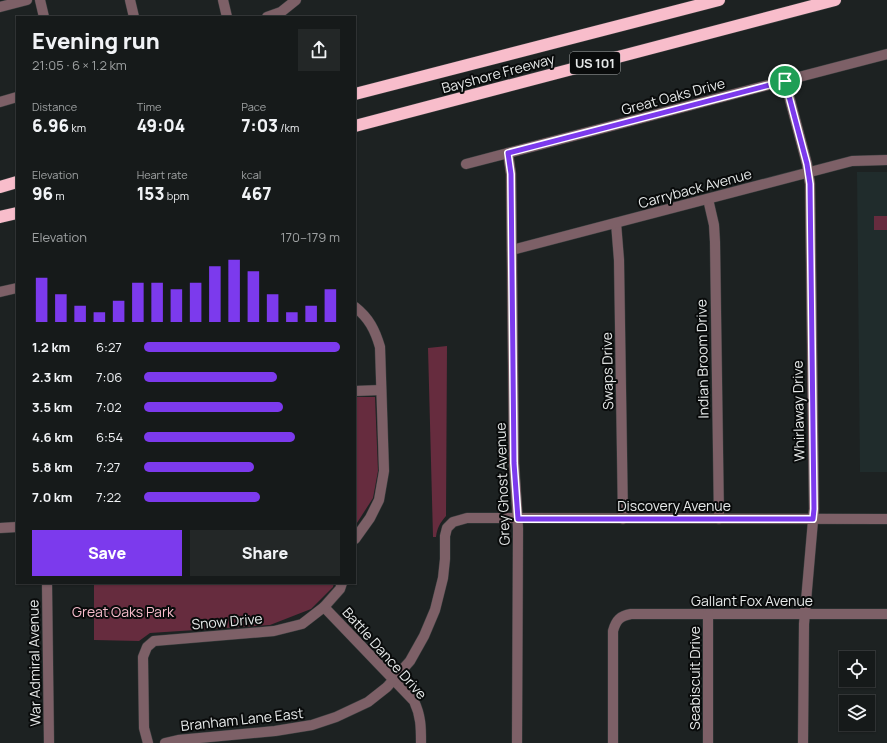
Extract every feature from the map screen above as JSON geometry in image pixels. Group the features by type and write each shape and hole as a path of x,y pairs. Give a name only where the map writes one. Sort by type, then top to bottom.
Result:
{"highway":[{"name":"Bayshore Freeway","path":"356,94 719,0"},
{"name":"Bayshore Freeway","path":"356,126 835,0"},
{"path":"0,187 16,182"},
{"path":"0,218 16,213"}],"street":[{"path":"0,7 27,0"},
{"path":"40,0 44,16"},
{"path":"130,0 134,16"},
{"path":"223,0 227,16"},
{"path":"270,16 281,12 296,0"},
{"name":"Great Oaks Drive","path":"466,164 887,54"},
{"name":"Whirlaway Drive","path":"785,81 807,164 810,184 814,509 804,624 803,743"},
{"path":"0,102 16,97"},
{"name":"Grey Ghost Avenue","path":"508,153 511,174 514,463 518,519 518,743"},
{"name":"Carryback Avenue","path":"512,250 852,161 887,160"},
{"name":"Indian Broom Drive","path":"708,199 714,224 715,242 719,519"},
{"name":"Swaps Drive","path":"616,223 619,260 623,519"},
{"path":"0,292 16,288"},
{"path":"356,308 362,312 370,322 376,333 380,347 384,471 380,497 370,518 356,538"},
{"path":"356,391 381,390"},
{"name":"Discovery Avenue","path":"460,520 467,518 887,519"},
{"name":"Branham Lane East","path":"165,743 178,740 208,740 312,725 336,717 368,702 387,687 410,661 424,636 435,610 443,578 445,536 447,528 453,522 460,520"},
{"path":"0,528 16,527"},
{"name":"War Admiral Avenue","path":"47,584 49,743"},
{"name":"Snow Drive","path":"148,743 144,728 143,657 147,647 154,641 274,631 302,624 324,607 340,589 342,584"},
{"name":"Battle Dance Drive","path":"324,607 414,701 419,712 421,723 421,743"},
{"name":"Seabiscuit Drive","path":"708,614 708,743"},
{"name":"Gallant Fox Avenue","path":"612,743 613,631 614,624 624,615 887,614"}],"shaded area":[{"path":"857,172 887,172 887,472 860,472"}],"green space":[{"path":"874,216 887,216 887,230 874,230"},
{"path":"447,346 446,516 439,526 436,537 433,537 428,348"},
{"path":"356,397 375,397 378,471 373,498 356,524"},
{"name":"Great Oaks Park","path":"94,584 334,584 333,587 311,609 270,625 150,633 139,641 94,640"}],"route":[{"path":"785,81 807,164 810,184 813,519 518,519 514,463 511,174 508,153 785,81"}]}
